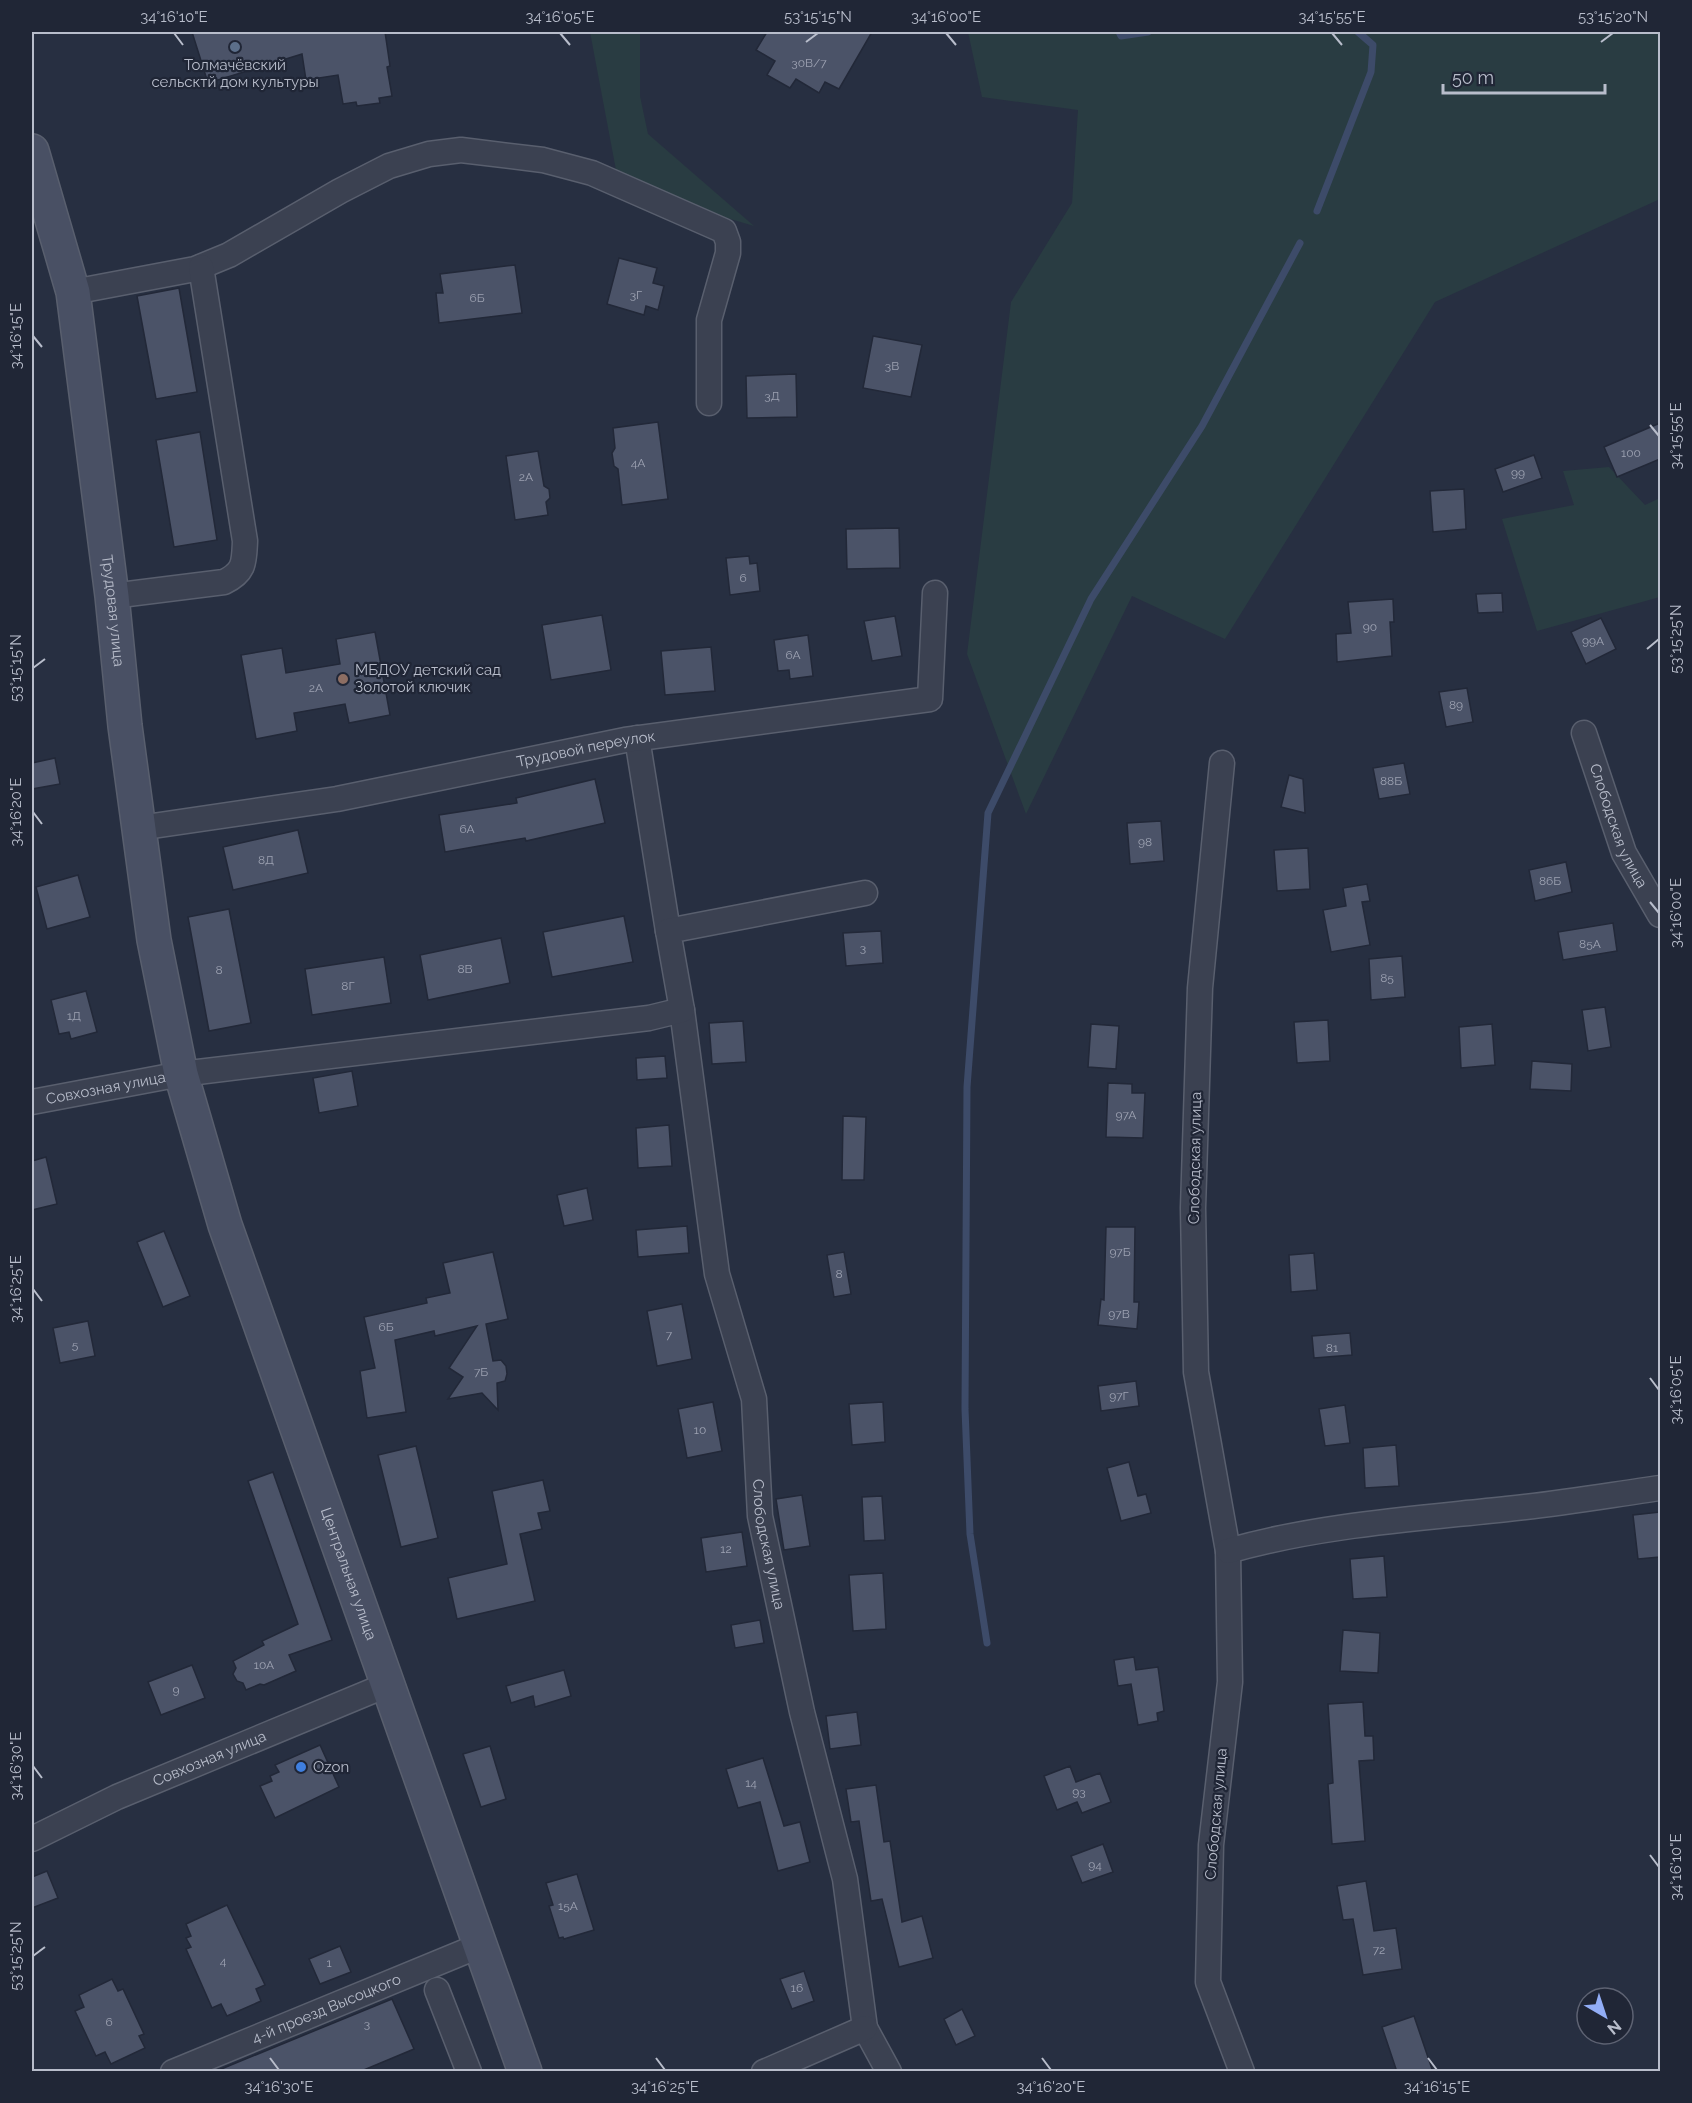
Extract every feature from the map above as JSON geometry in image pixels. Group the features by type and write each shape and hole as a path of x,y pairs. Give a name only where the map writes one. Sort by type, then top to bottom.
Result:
{"street":[{"path":"74,292 201,267 261,238 340,190 389,166 429,154 461,150 543,160 592,173 724,231 728,242 728,253 709,321 709,403"},
{"name":"Трудовая улица","path":"32,151 74,292 112,596 125,726 154,940 181,1074"},
{"path":"112,596 224,582 237,576 244,562 245,542 201,267"},
{"name":"Трудовой переулок","path":"139,828 337,799 637,738 930,699 935,593"},
{"name":"Слободская улица","path":"1584,733 1624,853 1660,911"},
{"path":"181,1074 649,1018 682,1010 637,738"},
{"name":"Слободская улица","path":"1222,763 1200,988 1192,1208 1196,1372 1228,1551 1230,1682 1210,1845 1208,1982 1242,2072"},
{"path":"668,931 865,893"},
{"name":"Слободская улица","path":"682,1010 717,1274 754,1399 760,1516 802,1712 845,1879 865,2028 889,2072"},
{"name":"Совхозная улица","path":"32,1101 181,1074"},
{"name":"Центральная улица","path":"181,1074 225,1225 525,2072"},
{"path":"1228,1551 1265,1540 1366,1524 1511,1509 1660,1488"},
{"name":"Совхозная улица","path":"32,1839 117,1797 389,1684"},
{"name":"4-й проезд Высоцкого","path":"173,2072 481,1945"},
{"path":"437,1990 469,2072"},
{"path":"764,2072 865,2028"}],"shaded area":[{"path":"590,32 640,32 640,96 648,134 754,226 619,186"},
{"path":"968,32 1660,32 1660,199 1435,302 1225,639 1132,596 1026,814 967,654 1011,302 1072,203 1078,110 982,97"},
{"path":"1609,467 1645,505 1660,498 1660,597 1537,631 1502,519 1574,505 1563,471"}],"building":[{"path":"192,32 385,32 390,66 387,67 392,96 379,98 380,103 357,106 356,102 343,104 338,75 306,80 302,54 208,83"},
{"path":"767,32 872,32 839,89 825,82 819,93 796,79 790,88 767,75 775,61 756,50"},
{"path":"619,258 657,268 653,283 664,286 658,310 646,306 644,315 607,304"},
{"path":"515,265 522,313 439,323 436,293 443,293 440,274"},
{"path":"179,288 197,392 156,399 137,296"},
{"path":"873,336 922,345 911,397 863,388"},
{"path":"796,374 797,417 747,418 746,376"},
{"path":"658,422 668,499 622,505 618,469 614,466 612,453 615,448 613,428"},
{"path":"1660,423 1660,459 1617,477 1604,447"},
{"path":"200,432 217,540 174,547 156,440"},
{"path":"538,451 544,486 549,489 550,498 546,502 548,515 515,520 506,456"},
{"path":"1534,455 1542,478 1503,492 1495,469"},
{"path":"1464,489 1466,529 1433,532 1430,491"},
{"path":"899,528 900,568 847,569 846,529"},
{"path":"749,556 750,564 757,563 760,591 730,595 726,558"},
{"path":"1502,593 1503,612 1478,613 1476,594"},
{"path":"1393,599 1394,622 1390,622 1392,656 1337,662 1336,634 1351,633 1348,602"},
{"path":"602,615 611,670 551,680 542,625"},
{"path":"895,616 902,656 872,661 864,621"},
{"path":"1601,618 1616,649 1586,664 1571,632"},
{"path":"375,632 390,715 349,723 345,704 294,713 297,731 256,739 241,655 282,648 286,673 340,664 336,639"},
{"path":"808,635 813,676 790,679 789,670 778,671 774,640"},
{"path":"711,647 715,691 665,695 661,651"},
{"path":"1467,688 1473,722 1446,727 1439,692"},
{"path":"55,758 60,784 32,789 32,763"},
{"path":"1404,763 1410,794 1379,799 1373,768"},
{"path":"1289,775 1303,779 1305,813 1281,807"},
{"path":"595,779 605,823 526,841 525,838 445,852 439,815 517,803 516,798"},
{"path":"1161,821 1164,861 1130,864 1127,823"},
{"path":"298,830 308,873 233,890 223,847"},
{"path":"1308,848 1310,889 1277,891 1274,850"},
{"path":"1566,862 1572,892 1535,901 1529,870"},
{"path":"78,875 90,917 47,929 36,887"},
{"path":"1367,884 1370,901 1362,902 1370,945 1331,952 1323,910 1346,906 1343,888"},
{"path":"229,909 251,1023 209,1031 188,917"},
{"path":"624,916 633,962 552,977 543,932"},
{"path":"1613,923 1617,951 1563,960 1558,932"},
{"path":"881,931 883,963 846,966 843,933"},
{"path":"501,938 510,983 428,1000 420,955"},
{"path":"1402,956 1405,997 1371,1000 1369,959"},
{"path":"384,957 391,1003 312,1015 305,969"},
{"path":"86,991 97,1032 71,1039 69,1032 59,1034 51,1000"},
{"path":"1605,1007 1611,1047 1588,1051 1582,1010"},
{"path":"1328,1020 1330,1061 1297,1063 1294,1022"},
{"path":"743,1021 746,1062 712,1064 709,1023"},
{"path":"1091,1024 1119,1026 1116,1069 1088,1067"},
{"path":"1492,1024 1495,1065 1461,1068 1459,1027"},
{"path":"665,1056 667,1078 637,1080 636,1058"},
{"path":"1532,1061 1572,1064 1571,1091 1530,1089"},
{"path":"352,1071 358,1106 319,1113 313,1078"},
{"path":"1108,1083 1132,1084 1132,1093 1145,1093 1143,1138 1106,1137"},
{"path":"843,1116 866,1117 864,1180 842,1180"},
{"path":"669,1125 672,1166 638,1168 636,1128"},
{"path":"46,1157 57,1204 32,1210 32,1161"},
{"path":"587,1188 593,1220 564,1226 557,1195"},
{"path":"687,1226 689,1253 638,1257 636,1230"},
{"path":"1106,1227 1135,1227 1134,1302 1139,1302 1137,1329 1098,1325 1101,1299 1104,1300"},
{"path":"164,1231 190,1296 163,1307 137,1242"},
{"path":"493,1252 508,1319 486,1324 493,1361 501,1360 506,1366 505,1381 497,1383 498,1410 482,1393 448,1399 463,1377 449,1368 477,1326 435,1336 434,1331 395,1340 406,1412 367,1418 360,1371 375,1368 364,1317 427,1303 426,1298 450,1293 443,1263"},
{"path":"844,1252 851,1294 834,1297 827,1255"},
{"path":"1314,1253 1317,1290 1291,1292 1289,1255"},
{"path":"682,1304 692,1359 657,1366 647,1311"},
{"path":"88,1321 95,1356 60,1363 53,1328"},
{"path":"1350,1333 1352,1355 1314,1358 1312,1336"},
{"path":"1136,1381 1139,1406 1101,1411 1098,1386"},
{"path":"713,1402 722,1451 687,1458 678,1409"},
{"path":"883,1402 885,1442 852,1445 849,1404"},
{"path":"1345,1405 1350,1443 1325,1446 1319,1409"},
{"path":"1396,1445 1399,1486 1365,1488 1363,1448"},
{"path":"416,1446 438,1538 401,1547 378,1455"},
{"path":"1129,1462 1138,1496 1146,1494 1151,1513 1121,1521 1107,1468"},
{"path":"273,1472 332,1640 289,1655 296,1671 246,1690 243,1683 237,1681 233,1674 236,1668 233,1661 264,1645 262,1641 298,1624 248,1481"},
{"path":"543,1480 550,1511 538,1513 542,1529 520,1534 535,1601 457,1619 448,1578 507,1564 492,1491"},
{"path":"802,1495 810,1546 784,1550 776,1499"},
{"path":"882,1496 885,1540 864,1541 862,1497"},
{"path":"1660,1512 1660,1557 1638,1559 1633,1515"},
{"path":"742,1532 747,1566 706,1572 701,1538"},
{"path":"1384,1556 1387,1597 1353,1599 1350,1559"},
{"path":"883,1573 886,1629 853,1631 849,1575"},
{"path":"760,1620 764,1643 735,1648 731,1625"},
{"path":"1343,1630 1380,1633 1378,1673 1340,1671"},
{"path":"1134,1657 1136,1670 1158,1667 1164,1711 1157,1713 1158,1721 1138,1725 1131,1684 1118,1686 1114,1660"},
{"path":"192,1665 205,1698 161,1715 148,1682"},
{"path":"564,1670 571,1696 535,1707 533,1696 511,1703 506,1686"},
{"path":"1363,1702 1365,1736 1373,1736 1374,1760 1359,1761 1365,1841 1332,1844 1328,1784 1333,1783 1328,1704"},
{"path":"857,1712 861,1745 830,1749 826,1716"},
{"path":"320,1745 339,1787 275,1818 260,1786 272,1781 270,1776 279,1772 275,1765"},
{"path":"490,1746 506,1799 481,1807 463,1754"},
{"path":"763,1758 784,1826 800,1822 810,1862 778,1871 760,1802 738,1808 726,1769"},
{"path":"1070,1766 1076,1782 1100,1773 1111,1802 1082,1813 1077,1802 1057,1810 1044,1776"},
{"path":"876,1785 884,1842 890,1841 902,1922 922,1916 933,1958 899,1967 882,1899 871,1901 859,1821 851,1822 846,1789"},
{"path":"1103,1844 1113,1872 1082,1883 1071,1856"},
{"path":"47,1871 58,1898 32,1908 32,1877"},
{"path":"577,1874 594,1930 564,1939 559,1938 549,1906 553,1905 546,1883"},
{"path":"1366,1881 1374,1931 1396,1928 1402,1969 1363,1975 1353,1919 1343,1920 1337,1886"},
{"path":"227,1905 265,1985 256,1989 261,2001 227,2016 221,2004 212,2008 186,1949 191,1947 186,1938 191,1936 186,1924"},
{"path":"340,1946 351,1972 320,1984 309,1959"},
{"path":"804,1971 814,2001 792,2009 780,1979"},
{"path":"112,1979 118,1991 123,1989 144,2034 139,2036 145,2048 111,2064 105,2052 96,2056 75,2011 84,2007 79,1995"},
{"path":"392,1999 414,2049 359,2072 214,2072"},
{"path":"962,2009 975,2036 956,2045 944,2019"},
{"path":"1414,2016 1433,2072 1397,2072 1382,2027"}],"waterway":[{"path":"1119,32 1121,36 1148,32"},
{"path":"1317,211 1371,72 1373,45 1358,32"},
{"path":"987,1643 970,1534 965,1409 967,1087 988,813 1091,599 1202,426 1300,243"}],"place":[{"name":"Толмачёвский сельсктй дом культуры","path":"235,47"},
{"name":"МБДОУ детский сад Золотой ключик","path":"343,679"},
{"name":"Ozon","path":"301,1767"}]}
